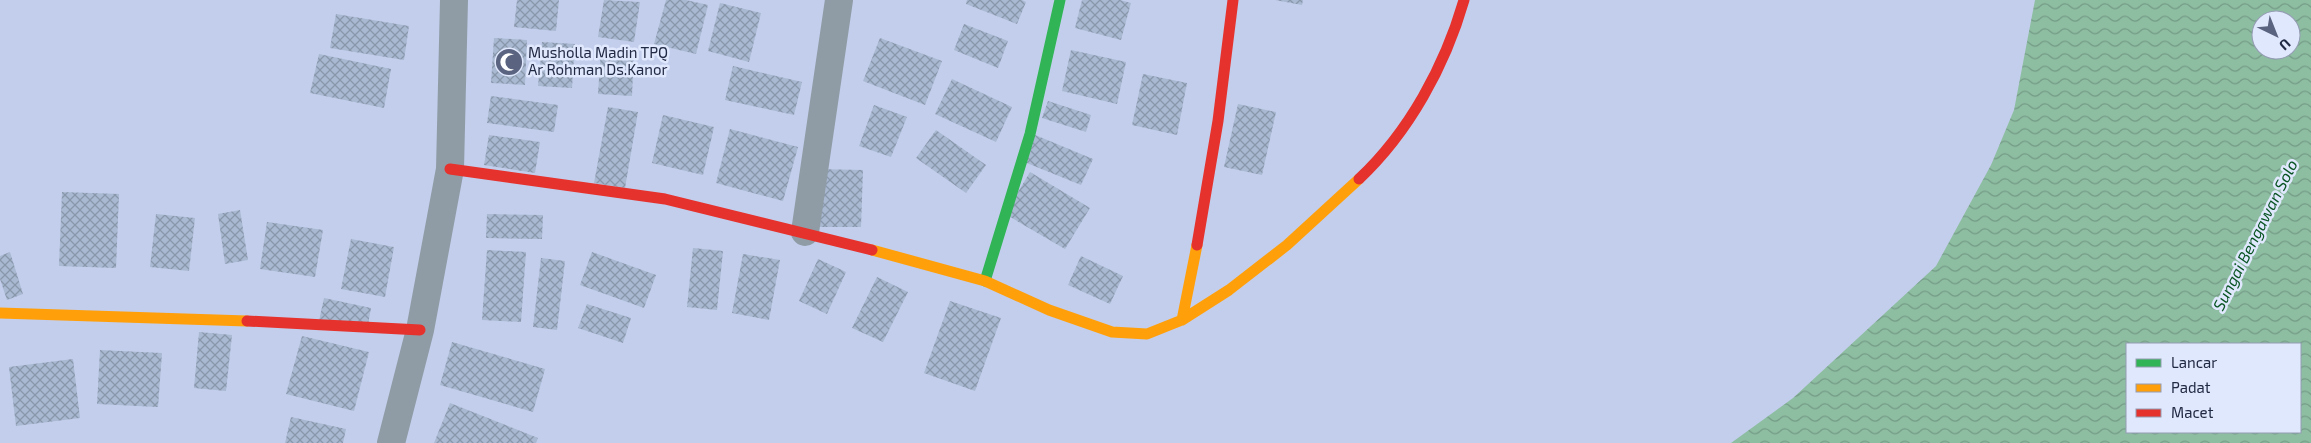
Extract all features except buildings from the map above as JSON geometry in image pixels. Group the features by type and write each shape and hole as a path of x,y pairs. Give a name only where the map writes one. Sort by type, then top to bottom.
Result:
{"street":[{"path":"391,443 420,330 450,169 454,0"},
{"path":"805,232 839,0"},
{"path":"985,281 1030,134 1060,0"},
{"path":"1182,320 1207,188 1229,47 1233,0"},
{"path":"450,169 665,199 805,232 985,281 1050,310 1112,332 1147,334 1182,320 1229,290 1287,245 1379,160 1425,95 1456,28 1464,0"},
{"path":"0,313 177,317 420,330"}],"water":[{"name":"Sungai Bengawan Solo","path":"2035,0 2311,0 2311,443 1731,443 1793,398 1936,266 1991,165 2014,110"}],"traffic: fast":[{"path":"985,281 1030,134 1060,0"}],"traffic: slow":[{"path":"1182,320 1229,290 1287,245 1359,179"},
{"path":"872,250 985,281 1049,310 1112,332 1147,334 1182,320 1197,245"},
{"path":"0,313 247,321"}],"traffic: jam":[{"path":"1197,245 1218,121 1233,0"},
{"path":"1359,179 1394,140 1423,97 1447,49 1464,0"},
{"path":"450,169 665,199 872,250"},
{"path":"247,321 420,330"}],"place":[{"name":"Musholla Madin TPQ Ar Rohman Ds.Kanor","path":"509,62"}]}
